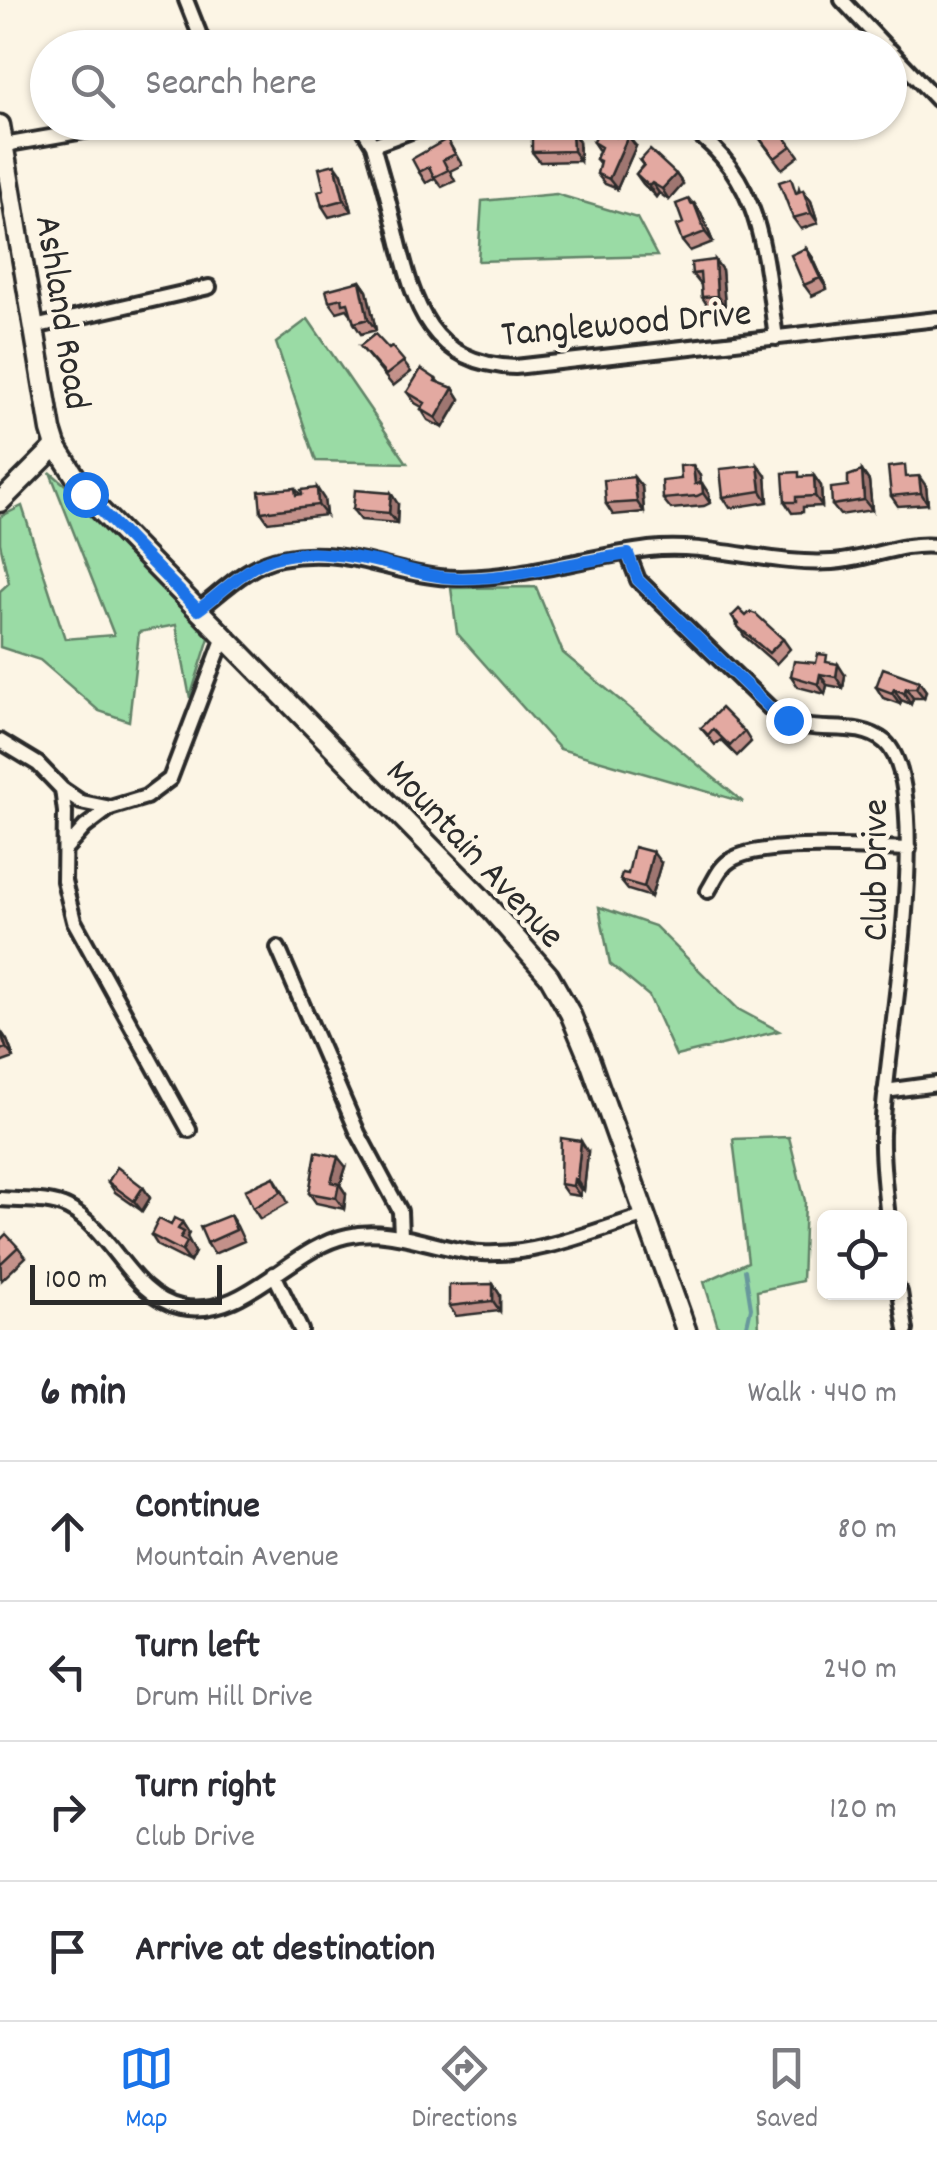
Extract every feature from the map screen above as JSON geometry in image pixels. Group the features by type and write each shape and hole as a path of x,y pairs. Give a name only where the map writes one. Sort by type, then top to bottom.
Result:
{"main road":[{"name":"Ashland Road","path":"0,125 56,446 91,501"},
{"path":"0,502 56,446"},
{"name":"Mountain Avenue","path":"91,501 480,897 549,976 590,1061 686,1330"}],"street":[{"path":"186,0 198,30"},
{"path":"842,0 870,30"},
{"path":"907,69 937,100"},
{"path":"4,145 33,140"},
{"name":"Tanglewood Drive","path":"370,140 416,305 435,333 471,358 515,367 937,319"},
{"path":"373,145 386,140"},
{"path":"705,140 728,164 754,210 776,338"},
{"path":"34,327 209,287"},
{"path":"198,610 254,566 277,558 310,554 342,555 454,578 530,573 676,549 816,562 852,560 902,546 937,546"},
{"name":"Club Drive","path":"628,554 638,580 776,714 801,726 868,732 889,745 896,755 906,788 909,849 906,939 881,1137 887,1210"},
{"path":"66,848 85,826 110,808 146,797 170,779 224,637"},
{"path":"0,740 38,764 62,790 81,802 110,808"},
{"path":"62,790 64,881 74,921 189,1130"},
{"path":"708,891 724,865 741,854 805,847 909,849"},
{"path":"278,948 358,1134 400,1211 402,1236"},
{"path":"885,1091 937,1084"},
{"path":"0,1199 55,1203 70,1209 102,1232 147,1288 183,1307 210,1306 234,1299 317,1246 344,1236 402,1236 478,1253 495,1253 552,1244 646,1216"},
{"path":"274,1274 301,1330"},
{"path":"901,1300 906,1330"}],"green space":[{"path":"556,194 637,218 657,256 478,261 482,201"},
{"path":"308,319 407,463 316,461 276,343"},
{"path":"50,472 209,638 190,698 176,625 139,632 129,721 99,711 40,660 0,647 0,591 9,583 0,543 0,517 22,506 65,639 114,635"},
{"path":"536,587 563,653 743,802 560,749 457,633 451,588"},
{"path":"599,907 655,926 738,1009 779,1031 676,1056 649,996 610,964"},
{"path":"789,1137 805,1201 802,1281 757,1291 759,1330 719,1330 704,1282 748,1262 733,1139"}],"building":[{"path":"445,140 455,154 443,160 448,170 434,177 429,167 419,172 412,159"},
{"path":"532,140 572,140 573,151 532,152"},
{"path":"626,140 609,179 597,174 600,161 596,159 601,147 593,142"},
{"path":"761,140 787,140 791,146 775,158"},
{"path":"650,150 676,174 662,189 652,183 649,186 636,174 644,165 640,161"},
{"path":"335,164 344,200 322,206 318,191 324,189 319,168"},
{"path":"791,178 796,193 803,190 811,213 793,218 779,182"},
{"path":"689,199 705,232 682,241 676,226 683,223 676,204"},
{"path":"806,248 820,278 804,285 791,255"},
{"path":"715,260 717,296 702,297 700,273 692,274 691,263"},
{"path":"360,281 368,319 354,323 348,303 343,304 342,298 329,301 326,290"},
{"path":"375,334 404,361 386,375 360,346"},
{"path":"421,369 435,381 453,388 436,418 421,409 425,403 407,392"},
{"path":"693,465 695,484 702,483 703,493 663,499 662,481 681,479 680,466"},
{"path":"758,465 761,491 723,497 720,469"},
{"path":"905,465 906,477 919,476 921,493 891,496 888,467"},
{"path":"862,471 864,500 832,505 831,488 848,486 848,476"},
{"path":"799,472 799,477 814,476 815,496 785,502 783,473"},
{"path":"634,477 637,502 606,504 604,480"},
{"path":"295,488 296,495 302,494 301,490 317,488 318,505 261,512 259,491"},
{"path":"355,490 391,493 389,513 353,510"},
{"path":"739,609 746,616 750,612 756,614 783,639 769,653 737,626 732,616"},
{"path":"818,654 827,655 826,662 838,664 836,677 820,674 818,684 791,676 794,661 816,663"},
{"path":"883,668 919,681 916,688 906,688 904,693 894,689 892,693 876,687"},
{"path":"721,708 744,731 730,746 713,729 708,735 701,728"},
{"path":"634,847 653,852 644,887 620,880 622,873 628,874"},
{"path":"561,1138 581,1141 573,1186 560,1184"},
{"path":"316,1152 338,1157 331,1182 339,1184 336,1198 309,1193"},
{"path":"117,1167 143,1187 134,1201 108,1182"},
{"path":"274,1177 281,1192 253,1208 245,1190"},
{"path":"230,1215 236,1230 207,1243 200,1227"},
{"path":"174,1218 182,1222 178,1229 184,1232 180,1238 187,1242 182,1251 151,1235 159,1219 171,1225"},
{"path":"6,1234 18,1247 0,1264 0,1240"},
{"path":"493,1284 493,1301 449,1306 449,1285"}],"waterway":[{"path":"745,1270 751,1308 746,1330"}],"route":[{"path":"85,494 198,610 254,566 277,558 342,555 430,576 494,578 628,554 638,580 776,714 788,720"}]}
